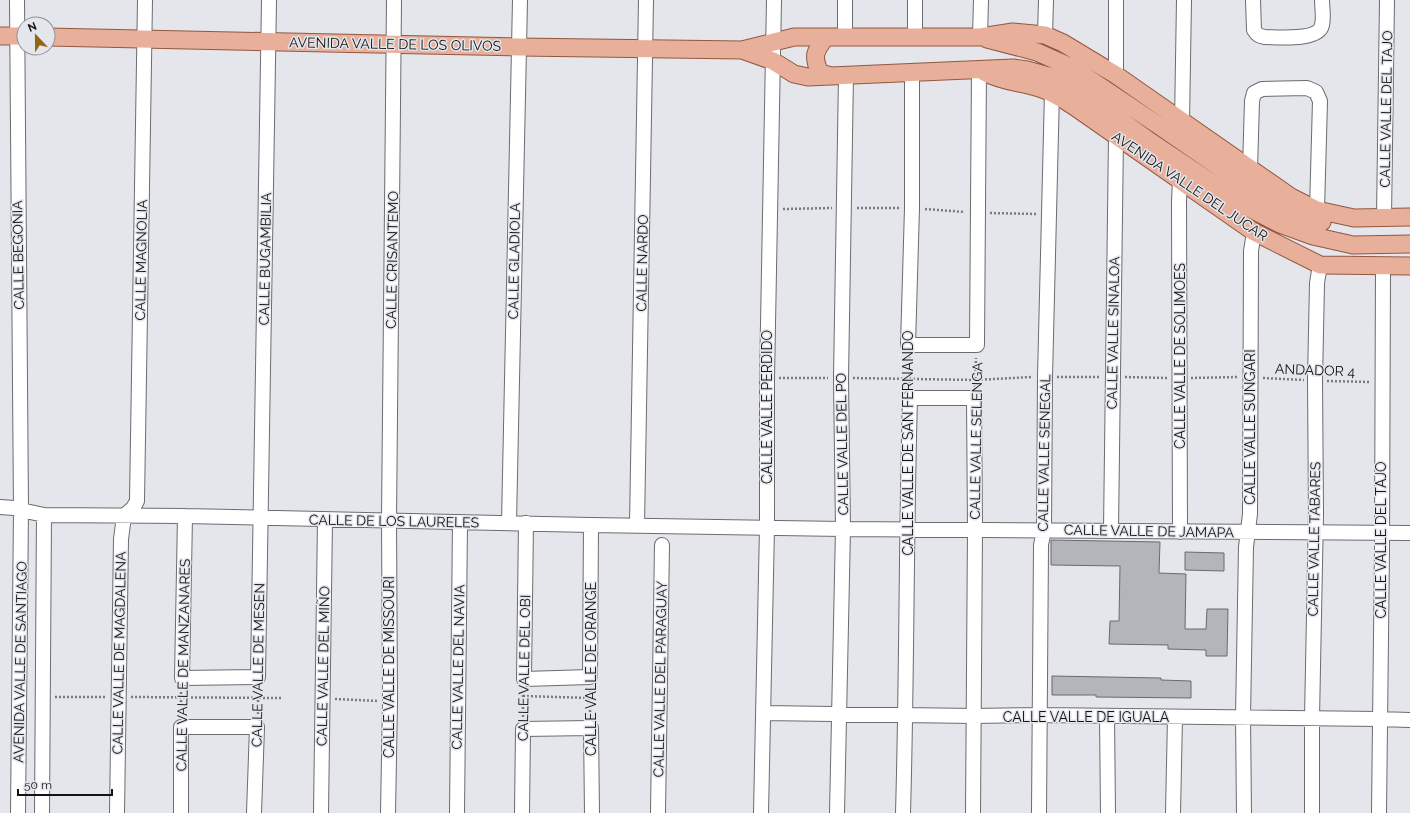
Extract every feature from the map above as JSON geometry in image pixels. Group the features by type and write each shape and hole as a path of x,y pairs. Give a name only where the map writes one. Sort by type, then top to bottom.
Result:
{"main road":[{"path":"773,43 794,38 826,37 980,37 1013,32 1045,35 1062,43 1116,75 1291,197 1317,210 1354,218 1410,217"},
{"name":"AVENIDA VALLE DE LOS OLIVOS","path":"56,37 742,50 773,43"},
{"path":"826,37 816,50 815,62 820,73 839,76"},
{"path":"980,37 1037,52 1073,68 1261,196 1289,212 1319,222 1357,229 1410,229"},
{"name":"AVENIDA VALLE DE LOS OLIVOS","path":"742,50 773,61"},
{"name":"AVENIDA VALLE DEL JUCAR","path":"773,61 794,74 808,77 1013,68 1027,70 1059,79 1250,208 1280,224 1313,236 1353,245 1410,244"},
{"name":"AVENIDA VALLE DEL JUCAR","path":"979,69 995,78 1038,87 1052,92 1254,232 1320,266 1410,266"}],"street":[{"name":"CALLE BEGONIA","path":"17,0 13,36 21,510"},
{"name":"CALLE MAGNOLIA","path":"124,516 133,508 137,501 145,0"},
{"name":"CALLE BUGAMBILIA","path":"261,518 269,0"},
{"name":"CALLE CRISANTEMO","path":"389,520 394,0"},
{"name":"CALLE GLADIOLA","path":"509,523 520,0"},
{"name":"CALLE NARDO","path":"636,526 646,0"},
{"name":"CALLE VALLE PERDIDO","path":"761,813 767,526 766,378 774,0"},
{"path":"845,0 845,37"},
{"path":"915,0 915,37"},
{"path":"980,37 981,0"},
{"path":"1045,35 1046,0"},
{"path":"1116,0 1116,75"},
{"path":"1182,122 1184,0"},
{"path":"1253,0 1253,24 1256,34 1265,37 1308,36 1318,33 1322,25 1322,0"},
{"name":"CALLE VALLE DEL TAJO","path":"1384,218 1387,0"},
{"name":"CALLE VALLE SELENGA","path":"977,346 979,69"},
{"name":"CALLE VALLE DE SAN FERNANDO","path":"908,345 912,208 912,73"},
{"name":"CALLE VALLE DEL PO","path":"837,813 843,529 839,76"},
{"path":"1250,169 1252,101 1254,93 1262,89 1306,88 1316,92 1320,101 1317,210"},
{"name":"CALLE VALLE SENEGAL","path":"1039,813 1041,716 1041,545 1044,530 1045,377 1052,92"},
{"name":"CALLE VALLE SINALOA","path":"1111,530 1116,136"},
{"name":"CALLE VALLE DE SOLIMOES","path":"1180,180 1180,532"},
{"name":"CALLE VALLE SUNGARI","path":"1244,813 1243,718 1247,532 1250,514 1251,251 1254,232"},
{"name":"CALLE VALLE TABARES","path":"1312,813 1315,380 1317,283 1320,266"},
{"name":"CALLE VALLE DEL TAJO","path":"1379,813 1383,266"},
{"path":"908,345 977,346"},
{"path":"910,398 974,398"},
{"name":"CALLE VALLE DE SAN FERNANDO","path":"903,813 906,715 910,398"},
{"name":"CALLE VALLE SELENGA","path":"973,813 975,529 974,398"},
{"name":"CALLE DE LOS LAURELES","path":"0,507 14,508 44,515 185,516 636,526 767,526"},
{"name":"AVENIDA VALLE DE SANTIAGO","path":"18,813 21,510"},
{"name":"AVENIDA VALLE DE SANTIAGO","path":"42,813 44,515"},
{"name":"CALLE VALLE DE MAGDALENA","path":"117,813 121,538 124,516"},
{"name":"CALLE VALLE DE MANZANARES","path":"182,678 185,516"},
{"name":"CALLE VALLE DE MESEN","path":"258,677 261,518"},
{"name":"CALLE VALLE DEL MIÑO","path":"320,813 325,519"},
{"name":"CALLE VALLE DE MISSOURI","path":"388,813 390,702 389,520"},
{"name":"CALLE VALLE DEL NAVIA","path":"457,813 460,522"},
{"name":"CALLE VALLE DEL OBI","path":"524,680 526,523"},
{"name":"CALLE VALLE DE ORANGE","path":"590,677 591,525"},
{"name":"CALLE VALLE DE JAMAPA","path":"767,526 843,529 908,528 1410,534"},
{"name":"CALLE VALLE DEL PARAGUAY","path":"658,813 662,545"},
{"path":"182,678 258,677"},
{"path":"524,680 590,677"},
{"name":"CALLE VALLE DE IGUALA","path":"763,713 1410,720"},
{"path":"1107,716 1108,813"},
{"path":"1173,813 1175,718"},
{"path":"181,727 257,727"},
{"name":"CALLE VALLE DE MANZANARES","path":"181,727 181,813"},
{"name":"CALLE VALLE DE MESEN","path":"254,813 257,727"},
{"path":"523,728 590,728"},
{"name":"CALLE VALLE DEL OBI","path":"522,813 523,728"},
{"name":"CALLE VALLE DE ORANGE","path":"590,728 592,813"}],"path":[{"name":"CALLE VALLE DE SAN FERNANDO","path":"908,345 910,398"},
{"name":"CALLE VALLE SELENGA","path":"974,398 977,346"},
{"name":"ANDADOR 4","path":"766,378 975,380 1045,377 1250,377 1382,383"},
{"name":"CALLE VALLE DE MESEN","path":"257,727 258,677"},
{"name":"CALLE VALLE DE ORANGE","path":"590,677 590,728"},
{"name":"CALLE VALLE DE MANZANARES","path":"181,727 180,697 182,678"},
{"name":"CALLE VALLE DEL OBI","path":"523,728 524,680"},
{"path":"523,696 590,698"},
{"path":"43,697 281,698"},
{"path":"322,699 390,702"}],"building":[{"path":"1051,540 1160,542 1159,573 1186,574 1185,629 1206,629 1207,609 1228,609 1227,656 1206,656 1206,650 1168,649 1168,645 1109,644 1110,621 1119,621 1120,566 1051,565"},
{"path":"1185,552 1224,553 1224,571 1185,570"},
{"path":"1052,676 1161,678 1161,680 1191,681 1191,698 1052,695"}]}
